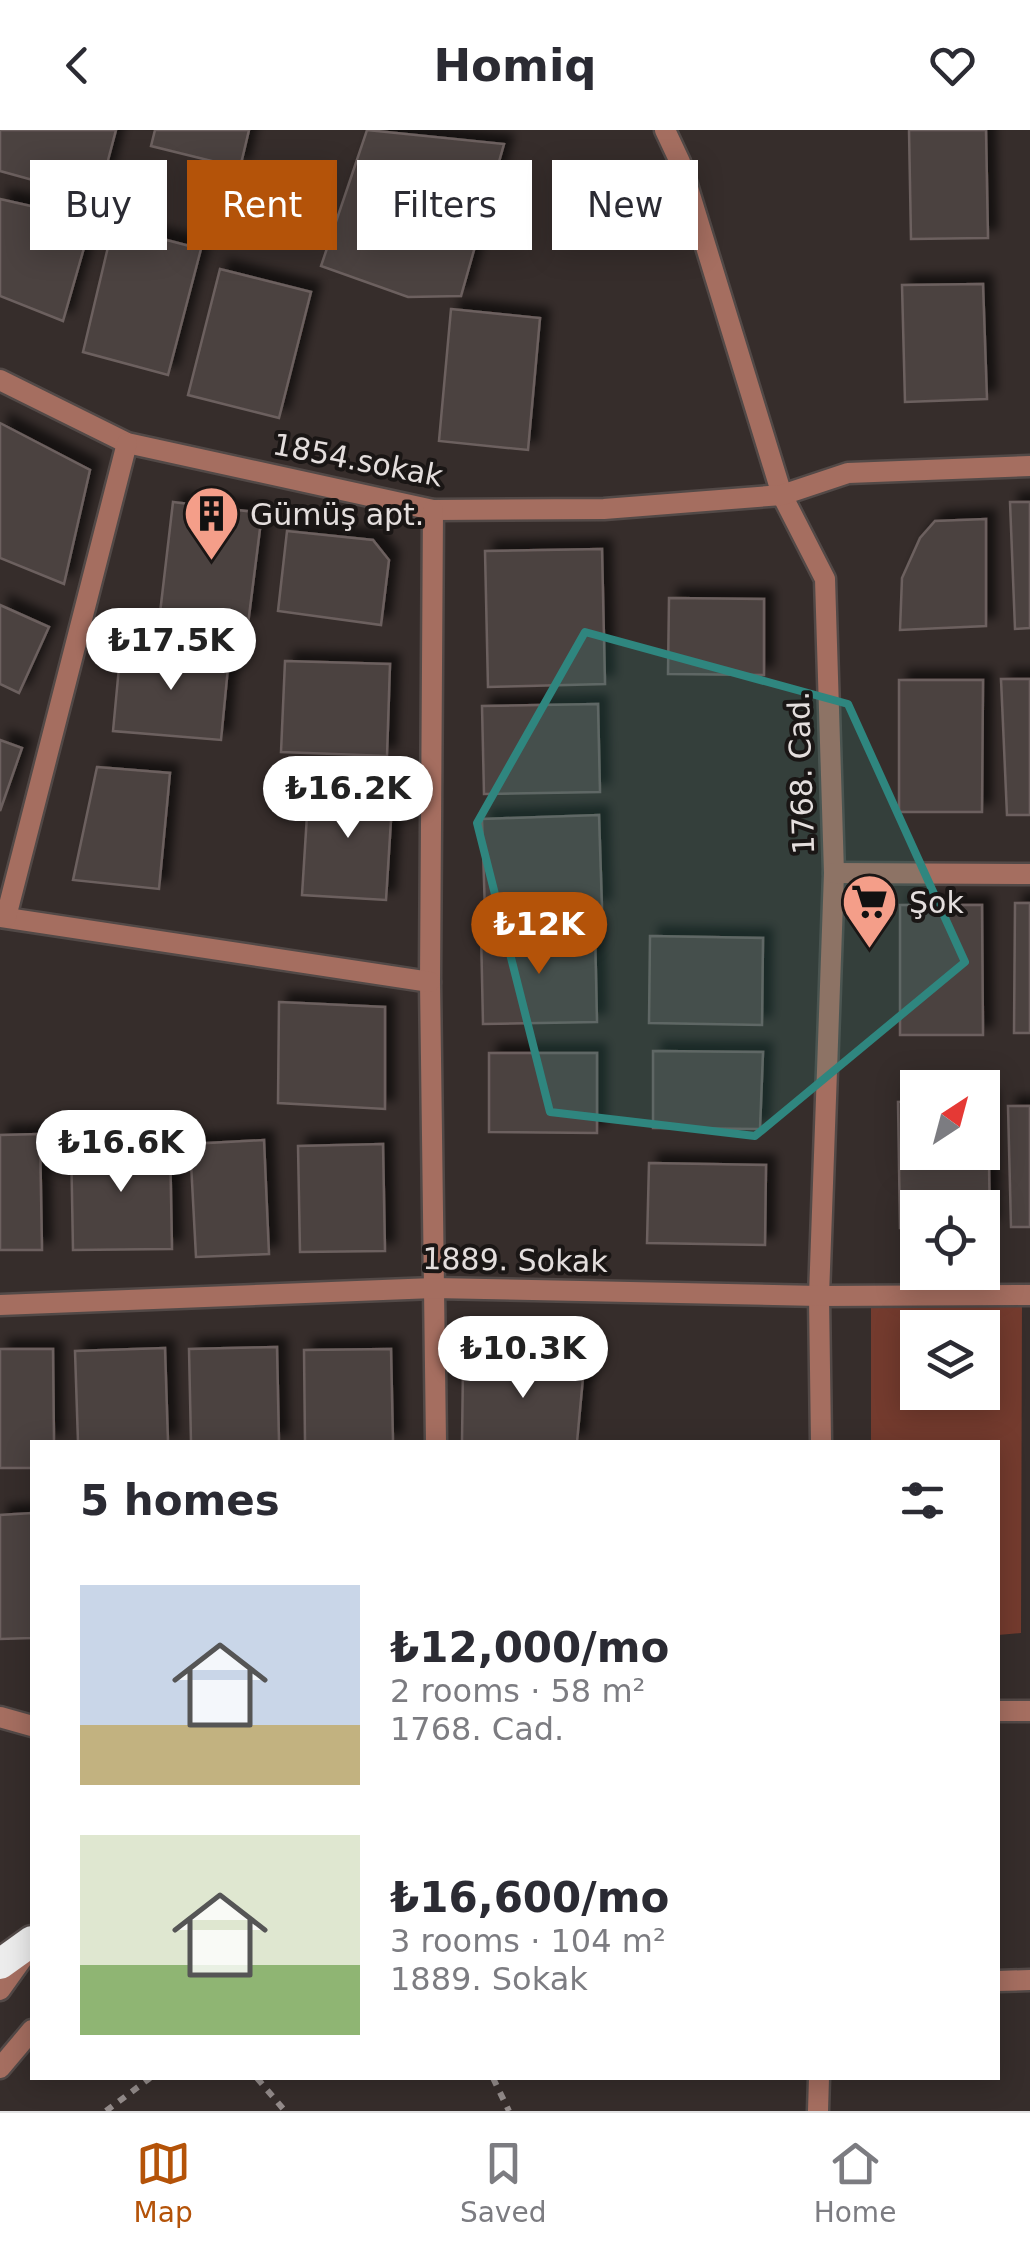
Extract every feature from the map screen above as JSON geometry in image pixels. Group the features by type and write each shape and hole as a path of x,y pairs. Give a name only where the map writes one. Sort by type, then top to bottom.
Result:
{"highway":[{"path":"0,1964 30,1944"}],"street":[{"name":"1768. Cad.","path":"666,130 680,162 782,495 825,580 834,874 820,1296 821,1440"},
{"name":"1854.sokak","path":"0,380 127,443 433,510 604,509 782,495 848,473 1030,466"},
{"path":"127,443 3,917 430,982"},
{"path":"433,510 430,982 436,1440"},
{"path":"834,874 1030,874"},
{"name":"1889. Sokak","path":"0,1305 434,1288 820,1296 1030,1295"},
{"path":"1000,1712 1030,1711"},
{"path":"0,1715 30,1714"},
{"path":"0,1715 30,1725"},
{"path":"0,1990 30,1946"},
{"path":"1000,1982 1030,1980"},
{"path":"0,2068 30,2032"},
{"path":"818,2111 819,2080"}],"path":[{"path":"106,2111 147,2080"},
{"path":"261,2080 285,2111"},
{"path":"494,2080 509,2111"}],"highlighted area":[{"path":"585,632 848,704 965,962 755,1136 550,1112 477,823"}],"shaded area":[{"path":"1022,1302 1021,1633 1000,1635 1000,1440 871,1440 871,1305"}],"building":[{"path":"0,130 116,130 108,160 30,160 30,179 0,171"},
{"path":"155,130 249,130 242,160 208,160 151,146"},
{"path":"367,130 504,144 499,160 357,160 357,250 474,250 461,296 408,297 321,266 326,250 337,250 337,219"},
{"path":"909,130 986,130 988,238 911,239"},
{"path":"0,199 30,206 30,250 83,250 63,321 0,296"},
{"path":"167,240 187,245 187,250 201,250 168,375 83,352 107,250 167,250"},
{"path":"220,269 311,292 279,418 188,395"},
{"path":"983,284 987,399 905,402 902,285"},
{"path":"451,309 540,318 528,450 439,441"},
{"path":"0,423 90,470 64,584 0,558"},
{"name":"Gümüş apt.","path":"173,502 262,513 248,624 160,613"},
{"path":"1010,502 1030,502 1030,628 1015,629"},
{"path":"986,519 986,626 900,630 902,578 920,538 935,521"},
{"path":"287,531 373,540 389,560 381,625 278,611"},
{"path":"602,549 605,684 488,687 485,551"},
{"path":"669,598 764,599 764,675 668,674"},
{"path":"0,605 49,627 19,693 0,684"},
{"path":"121,646 229,657 221,740 113,731"},
{"path":"285,661 390,664 387,756 281,752"},
{"path":"1001,679 1030,679 1030,815 1007,815"},
{"path":"899,680 983,680 982,812 899,812"},
{"path":"598,704 600,792 484,794 482,706"},
{"path":"0,740 22,748 0,811"},
{"path":"97,767 170,773 159,889 73,880"},
{"path":"309,783 393,788 386,900 302,895"},
{"path":"599,815 602,908 485,912 482,819"},
{"path":"1015,903 1030,903 1030,1033 1014,1033"},
{"path":"900,905 982,905 983,1035 900,1035"},
{"path":"595,930 597,1022 483,1024 481,932"},
{"path":"650,936 763,938 762,1025 649,1023"},
{"path":"279,1002 385,1007 385,1109 278,1103"},
{"path":"653,1051 763,1052 760,1129 653,1128"},
{"path":"489,1053 597,1053 597,1133 489,1132"},
{"path":"898,1102 900,1170 989,1170 989,1190 900,1190 900,1228"},
{"path":"1008,1106 1030,1106 1030,1227 1011,1227"},
{"path":"40,1134 42,1250 0,1250 0,1135"},
{"path":"170,1140 172,1249 73,1250 71,1141"},
{"path":"264,1140 269,1254 196,1257 190,1144"},
{"path":"383,1144 385,1251 300,1252 298,1146"},
{"path":"649,1163 766,1165 765,1245 647,1243"},
{"path":"277,1347 279,1440 191,1440 189,1349"},
{"path":"165,1348 168,1440 78,1440 75,1351"},
{"path":"0,1349 53,1349 54,1440 30,1440 30,1468 0,1468"},
{"path":"391,1349 393,1440 305,1440 304,1350"},
{"path":"585,1356 577,1440 462,1440 463,1367"},
{"path":"30,1513 30,1638 0,1639 0,1515"}],"place":[{"name":"Gümüş apt.","path":"211,563"},
{"name":"Şok","path":"870,951"}]}
